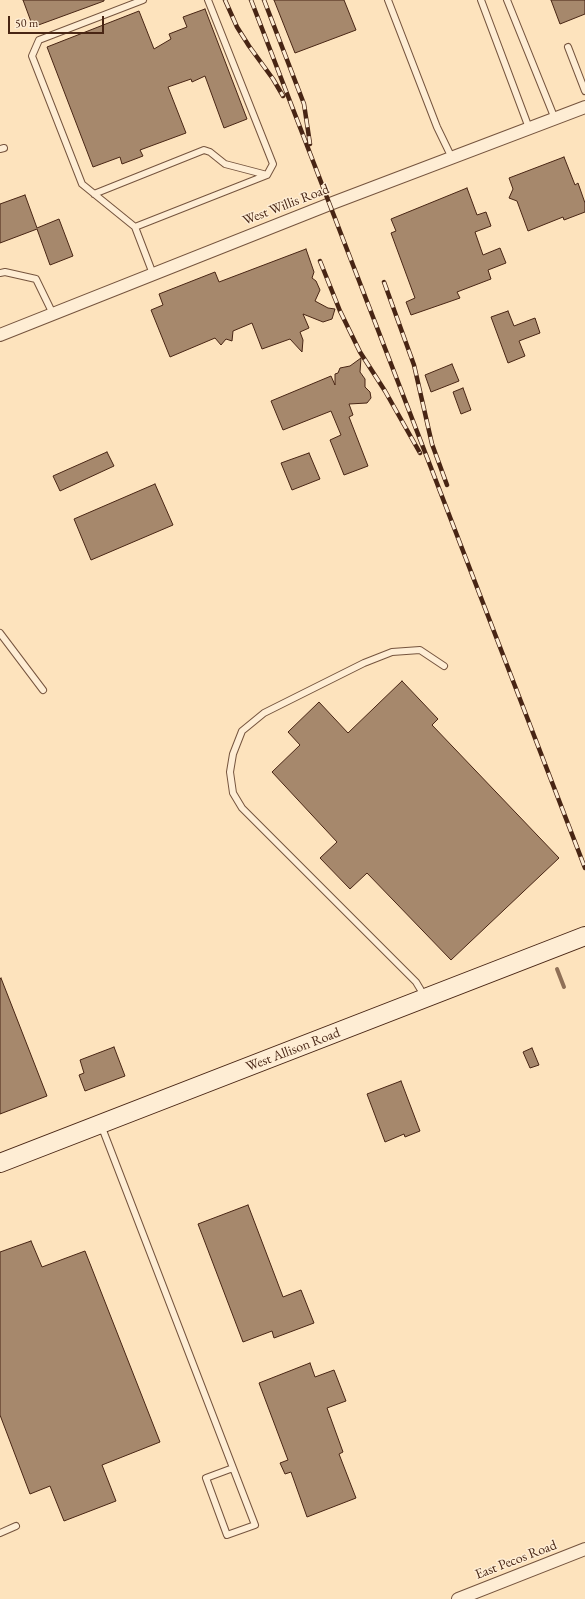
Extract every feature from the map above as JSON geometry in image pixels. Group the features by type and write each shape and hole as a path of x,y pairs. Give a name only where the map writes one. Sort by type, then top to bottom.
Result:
{"street":[{"name":"West Willis Road","path":"0,335 153,274 585,107"},
{"name":"West Allison Road","path":"0,1163 585,936"},
{"name":"East Pecos Road","path":"458,1599 585,1549"}],"lane":[{"path":"143,0 39,40 32,56 82,184 135,227 153,274"},
{"path":"135,227 267,175 273,164 208,0"},
{"path":"388,0 437,127 452,158"},
{"path":"481,0 530,128"},
{"path":"507,0 555,119"},
{"path":"568,47 585,91"},
{"path":"94,194 204,150 210,152 225,164 267,175"},
{"path":"0,273 5,272 36,279 53,314"},
{"path":"0,633 43,690"},
{"path":"426,998 416,982 242,808 233,792 230,772 233,754 242,731 264,713 364,663 392,652 420,650 444,666"},
{"path":"101,1125 255,1525 227,1535 206,1478 233,1468"},
{"path":"0,1533 16,1526"}],"building":[{"path":"23,0 104,0 104,1 33,27"},
{"path":"274,0 344,0 356,30 295,53"},
{"path":"551,0 585,0 585,14 560,24"},
{"path":"205,9 247,119 224,128 205,76 192,82 191,79 168,87 186,133 140,150 143,156 122,164 120,157 93,167 47,47 139,11 154,49 171,39 169,34 187,27 183,17"},
{"path":"564,157 575,185 578,183 585,203 585,212 564,220 563,217 528,231 517,201 509,198 513,189 509,178"},
{"path":"467,188 477,215 486,212 491,226 475,232 483,255 500,248 506,263 488,270 491,279 457,292 460,298 411,315 406,302 415,298 391,233 396,231 391,219"},
{"path":"25,195 37,228 59,219 73,256 50,265 37,229 0,243 0,204"},
{"path":"306,249 314,272 312,278 316,281 320,290 315,301 328,308 335,309 332,319 323,322 303,314 309,328 300,332 303,340 302,352 290,339 262,349 252,323 233,331 232,341 226,339 221,345 215,338 170,357 151,310 163,305 159,294 215,272 219,282"},
{"path":"508,311 514,326 535,318 540,333 519,341 525,356 508,363 491,317"},
{"path":"361,358 360,372 365,379 365,387 370,392 371,398 367,403 349,404 353,415 349,417 368,466 344,475 330,440 341,435 331,411 283,430 271,401 331,376 335,385 335,374 338,373 340,368 350,366"},
{"path":"452,364 459,381 431,392 425,375"},
{"path":"463,388 471,410 461,414 453,392"},
{"path":"107,452 114,466 60,491 53,476"},
{"path":"309,453 320,479 292,490 281,463"},
{"path":"155,484 173,525 91,560 74,519"},
{"path":"402,681 438,719 432,725 559,858 451,960 367,873 350,889 320,858 337,842 272,772 300,745 288,732 319,702 348,733"},
{"path":"1,978 47,1096 0,1114 0,979"},
{"path":"114,1047 125,1076 85,1091 79,1075 84,1073 80,1060"},
{"path":"532,1048 539,1065 530,1068 523,1052"},
{"path":"401,1081 420,1131 405,1137 404,1134 385,1142 367,1094"},
{"path":"248,1205 283,1297 301,1290 314,1323 274,1338 272,1331 243,1342 198,1224"},
{"path":"31,1241 42,1267 85,1251 160,1442 102,1465 116,1501 64,1521 50,1486 30,1494 0,1415 0,1252"},
{"path":"310,1363 315,1377 334,1370 346,1401 327,1408 343,1452 339,1454 356,1498 307,1517 291,1472 285,1474 280,1463 288,1460 259,1383"}],"waterway":[{"path":"557,969 564,987"}],"railway":[{"path":"225,0 237,27 283,96"},
{"path":"251,0 585,868"},
{"path":"264,0 304,104 310,144"},
{"path":"320,261 340,311 360,352 385,391 420,453"},
{"path":"384,282 414,365 432,444 447,485"}]}
